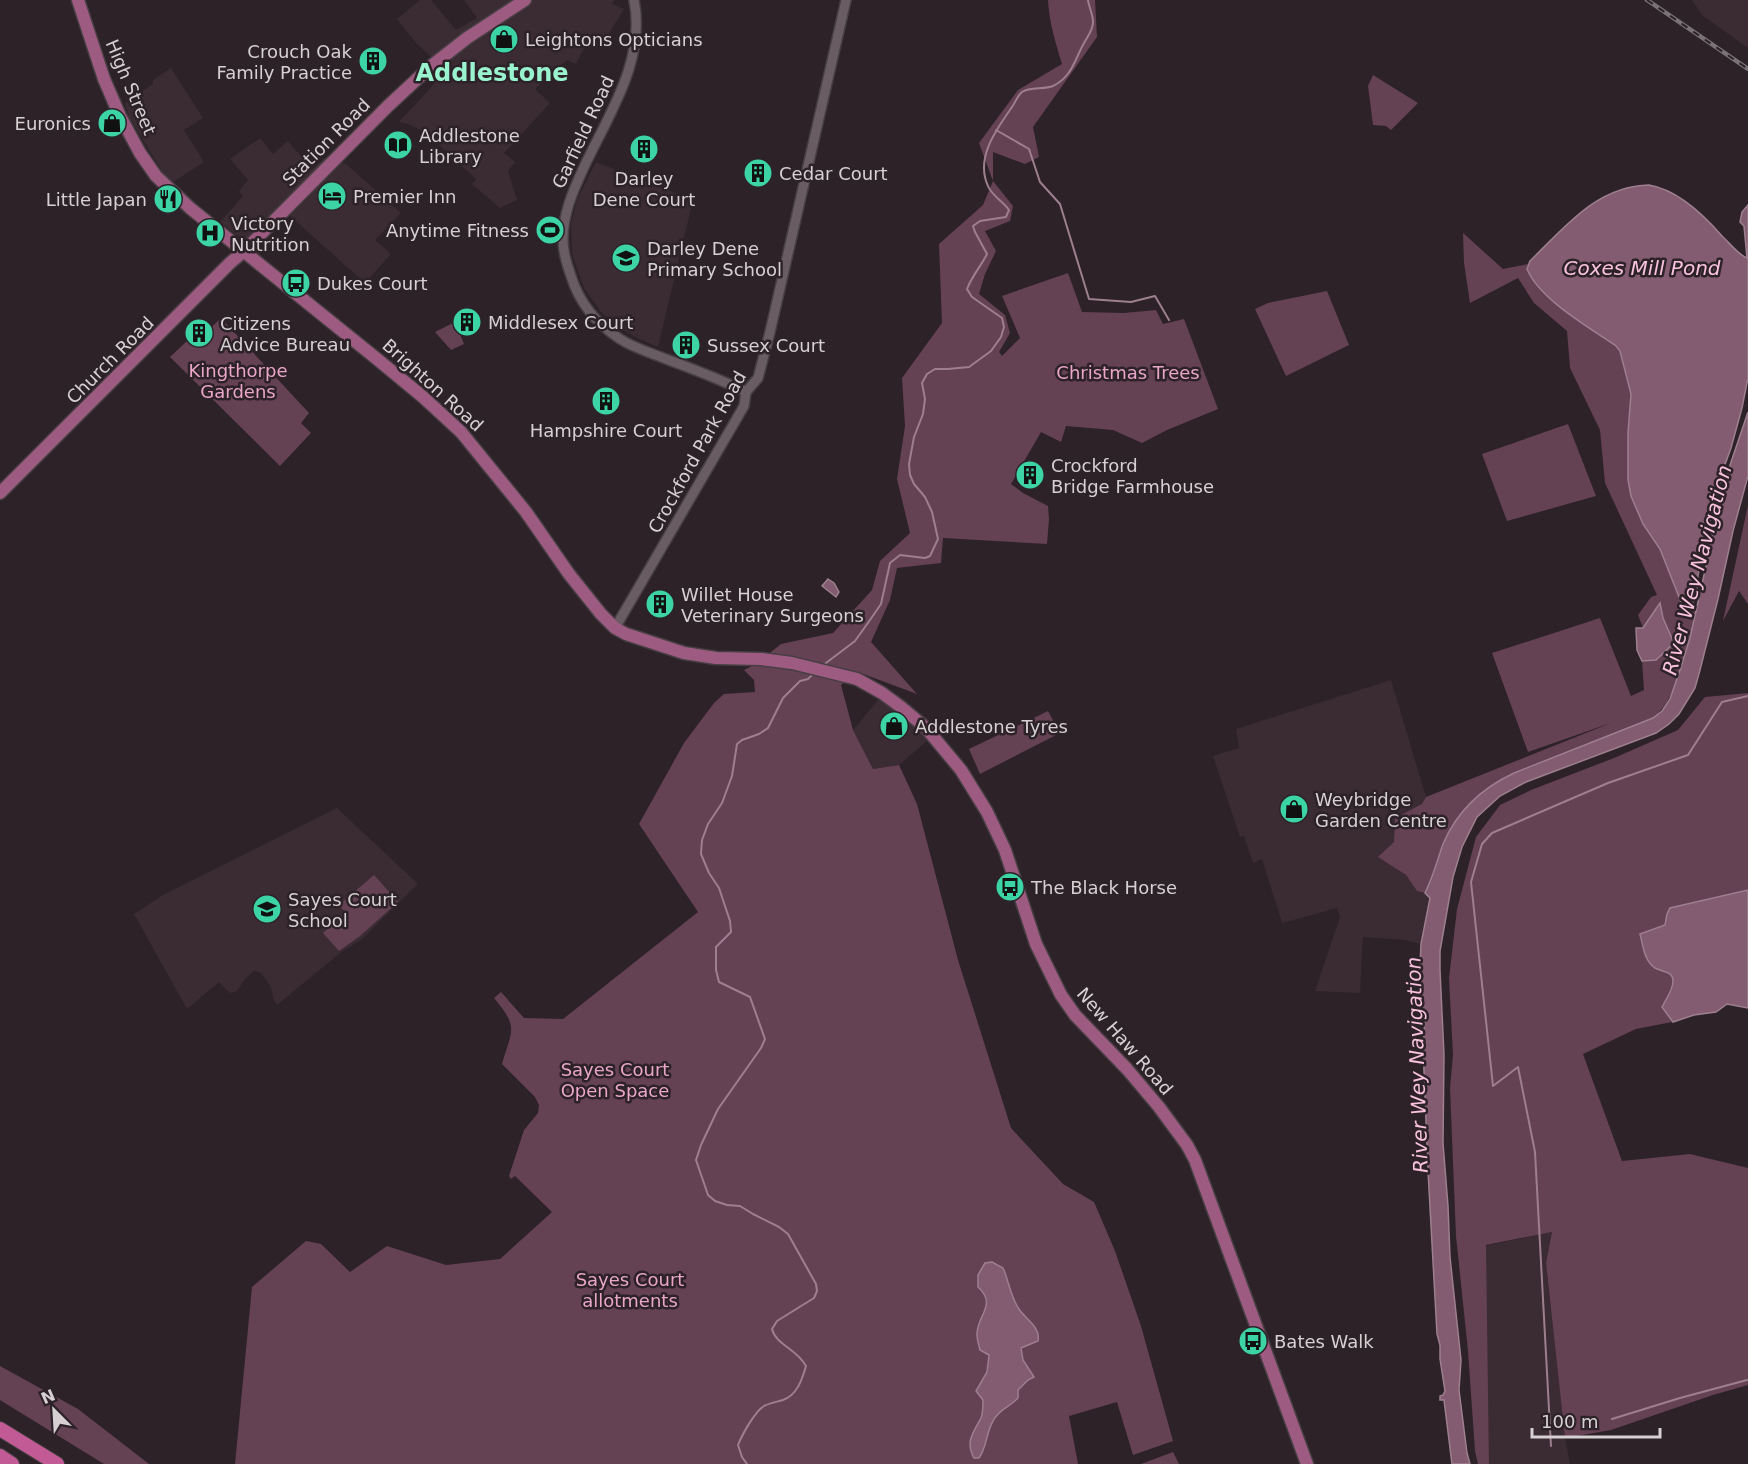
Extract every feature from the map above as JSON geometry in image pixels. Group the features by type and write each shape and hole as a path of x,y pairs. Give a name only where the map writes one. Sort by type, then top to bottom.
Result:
{"highway":[{"path":"0,1428 57,1464"},
{"path":"0,1456 12,1464"}],"main road":[{"name":"High Street","path":"78,0 109,92 150,169 190,208 244,251"},
{"name":"Station Road","path":"244,251 388,106 430,67 467,38 525,0"},
{"name":"Church Road","path":"0,493 244,251"},
{"name":"Brighton Road","path":"244,251 423,397 461,432 526,512 568,574 615,628"},
{"name":"New Haw Road","path":"615,628 662,647 690,654 792,663 857,679 874,687 901,707 926,728 943,748 976,793 1005,850 1036,944 1061,995 1075,1014 1159,1107 1187,1145 1195,1160 1306,1464"}],"street":[{"name":"Garfield Road","path":"634,0 636,31 633,57 610,115 573,192 565,215 563,241 569,270 579,295 593,315 623,340 746,392"},
{"name":"Crockford Park Road","path":"615,628 744,406 746,392 758,378 771,332 846,0"}],"shaded area":[{"path":"420,0 431,0 456,30 477,18 464,0 614,0 612,4 624,9 602,45 587,42 576,64 567,60 535,89 550,103 504,153 515,162 508,171 517,200 500,208 472,184 476,179 425,132 399,122 446,71 416,43 397,19"},
{"path":"1692,0 1748,0 1748,48 1702,15"},
{"path":"171,68 203,118 184,130 204,162 170,184 129,117 125,103 153,84 153,80"},
{"path":"260,138 273,154 288,141 312,169 326,157 346,164 401,213 375,240 391,254 365,283 289,215 254,249 220,222 243,196 239,191 248,180 230,159"},
{"name":"Darley Dene Primary School","path":"596,162 693,200 658,347 618,327 601,312 584,288 577,269 572,253 571,224 577,200"},
{"path":"1391,680 1426,797 1423,804 1395,818 1394,842 1387,862 1406,875 1417,891 1425,893 1430,898 1421,944 1405,940 1363,937 1360,993 1315,991 1340,917 1337,908 1282,923 1262,859 1253,863 1244,836 1240,837 1213,756 1239,748 1236,729"},
{"path":"879,699 929,739 899,765 873,769 853,730"},
{"name":"Sayes Court School","path":"337,808 418,884 362,939 340,953 277,1005 271,987 261,973 254,971 237,991 230,993 219,982 187,1009 134,914 163,895"},
{"path":"1552,1232 1546,1264 1565,1438 1570,1464 1489,1464 1485,1246"}],"green space":[{"path":"1048,0 1095,0 1097,37 1033,127 1039,157 1025,164 993,152 993,181 979,143 1018,90 1062,64 1051,25"},
{"path":"1373,75 1418,103 1391,130 1386,126 1373,125 1368,86"},
{"path":"993,181 1013,206 1010,221 985,231 996,251 979,294 1005,315 1010,333 999,352 1002,356 1020,338 1002,296 1068,273 1082,312 1124,313 1156,310 1163,324 1184,319 1218,409 1142,443 1113,430 1066,426 1061,442 1041,432 1011,484 1048,506 1047,544 943,538 941,563 897,568 890,600 871,642 917,694 858,672 841,685 853,730 873,769 899,765 917,804 958,960 1011,1128 1063,1184 1094,1202 1115,1251 1141,1326 1173,1441 1133,1455 1117,1402 1069,1416 1078,1464 235,1464 252,1287 306,1241 321,1244 350,1272 387,1246 446,1265 500,1259 552,1212 515,1176 511,1179 509,1176 524,1130 538,1113 539,1105 535,1097 502,1064 511,1029 507,1016 494,998 501,992 524,1018 563,1019 698,912 639,824 684,743 714,703 724,694 755,692 754,680 744,670 756,664 781,644 833,633 872,590 880,561 910,533 897,479 905,426 902,378 942,323 939,244 983,205"},
{"path":"1463,233 1503,269 1528,264 1530,274 1537,285 1549,297 1620,351 1631,394 1643,524 1660,549 1681,602 1697,607 1677,682 1662,709 1653,718 1514,773 1441,851 1425,893 1417,891 1406,875 1378,857 1394,842 1395,818 1422,804 1426,797 1611,723 1528,752 1492,653 1600,618 1631,696 1644,690 1642,661 1656,660 1674,643 1663,618 1660,604 1643,628 1638,615 1651,597 1657,595 1605,483 1600,430 1570,368 1567,331 1534,303 1518,278 1470,303 1464,263"},
{"path":"1327,291 1349,345 1286,376 1255,309 1268,303"},
{"name":"Kingthorpe Gardens","path":"221,318 309,413 301,423 311,433 280,466 170,357 189,339 194,344"},
{"path":"455,322 464,344 451,350 435,332"},
{"path":"1568,424 1596,496 1507,521 1482,454"},
{"path":"1748,505 1748,604 1739,591 1723,621"},
{"path":"1748,693 1748,890 1670,908 1666,925 1641,934 1672,977 1673,982 1663,1007 1672,1022 1636,1029 1583,1054 1622,1161 1690,1154 1748,1168 1748,1385 1611,1430 1565,1438 1546,1263 1552,1232 1486,1245 1489,1464 1478,1464 1456,1236 1450,1088 1453,1055 1449,978 1457,909 1476,837 1500,805 1678,730 1705,697"},
{"path":"1048,711 1060,733 980,774 969,749"},
{"path":"374,875 398,902 360,936 339,951 323,933 345,912 339,905"},
{"path":"0,1366 78,1409 149,1464 104,1464 0,1400"},
{"path":"1173,1452 1179,1464 1141,1464"}],"water":[{"name":"Coxes Mill Pond","path":"1649,185 1670,192 1689,204 1747,258 1744,226 1740,222 1742,212 1748,205 1748,378 1742,408 1708,530 1698,575 1697,593 1692,605 1681,602 1660,549 1643,524 1631,496 1628,480 1628,433 1631,394 1620,351 1554,302 1533,280 1527,269 1530,261 1583,211 1613,193 1630,187"},
{"name":"River Wey Navigation","path":"1748,412 1748,476 1695,688 1679,714 1656,733 1526,782 1500,796 1477,817 1462,847 1453,877 1440,951 1444,1055 1443,1143 1450,1257 1461,1360 1459,1390 1470,1464 1452,1464 1444,1400 1440,1400 1440,1396 1445,1391 1437,1334 1428,1171 1423,1046 1425,1017 1418,1005 1421,944 1430,898 1425,893 1449,832 1463,811 1481,793 1514,773 1653,718 1662,711 1670,699 1690,638 1728,471"},
{"path":"828,579 834,583 839,592 836,597 822,586"},
{"path":"1660,603 1663,618 1674,643 1656,660 1642,661 1637,650 1636,628 1643,628"},
{"path":"1748,890 1748,1008 1727,1004 1716,1012 1694,1015 1673,1022 1662,1007 1672,987 1673,978 1655,968 1648,961 1640,934 1665,925 1670,908"},
{"path":"992,1262 1003,1268 1016,1304 1035,1328 1038,1341 1021,1348 1023,1360 1034,1377 1018,1390 1018,1398 996,1417 982,1454 979,1458 974,1458 970,1442 983,1412 983,1400 976,1391 987,1372 989,1355 980,1350 977,1339 978,1328 986,1305 984,1293 978,1287 978,1275 985,1263"}],"waterway":[{"path":"822,666 855,641 881,604 890,563 900,555 925,558 930,556 938,539 932,512 910,475 909,464 914,437 923,414 925,399 922,383 927,374 935,369 969,367 991,351 1001,337 1004,327 1002,318 972,297 967,289 987,254 973,226 980,221 1006,217 1009,210 988,186 984,165 986,155 994,135 1021,93 1029,89 1053,86 1069,73 1092,28 1093,19 1088,0"},
{"path":"996,130 1029,149 1040,182 1060,204 1089,299 1131,302 1155,296 1169,320"},
{"path":"747,1464 738,1445 742,1435 764,1406 792,1395 801,1382 806,1366 778,1339 772,1329 777,1321 814,1298 817,1291 816,1284 788,1234 740,1206 715,1201 708,1195 696,1160 718,1109 765,1039 750,997 719,982 716,970 716,947 731,932 730,921 719,888 709,873 701,854 702,840 708,824 722,803 732,776 737,744 768,728 783,698 800,681 808,679 813,674"},
{"path":"1551,1446 1535,1152 1518,1067 1493,1086 1471,882 1482,844 1492,833 1608,783 1688,755 1722,702 1748,696"},
{"path":"1612,1419 1747,1380"}],"railway":[{"path":"1647,0 1748,69"}],"place":[{"name":"Leightons Opticians","path":"504,39"},
{"name":"Crouch Oak Family Practice","path":"373,61"},
{"name":"Euronics","path":"112,123"},
{"name":"Addlestone Library","path":"398,145"},
{"name":"Darley Dene Court","path":"644,149"},
{"name":"Cedar Court","path":"758,173"},
{"name":"Premier Inn","path":"332,196"},
{"name":"Little Japan","path":"168,199"},
{"name":"Anytime Fitness","path":"550,230"},
{"name":"Victory Nutrition","path":"210,233"},
{"name":"Darley Dene Primary School","path":"626,258"},
{"name":"Dukes Court","path":"296,283"},
{"name":"Middlesex Court","path":"467,322"},
{"name":"Citizens Advice Bureau","path":"199,333"},
{"name":"Sussex Court","path":"686,345"},
{"name":"Hampshire Court","path":"606,401"},
{"name":"Crockford Bridge Farmhouse","path":"1030,475"},
{"name":"Willet House Veterinary Surgeons","path":"660,604"},
{"name":"Addlestone Tyres","path":"894,726"},
{"name":"Weybridge Garden Centre","path":"1294,809"},
{"name":"The Black Horse","path":"1010,887"},
{"name":"Sayes Court School","path":"267,909"},
{"name":"Bates Walk","path":"1253,1341"}],"district":[{"name":"Addlestone","path":"492,73"}],"park label":[{"name":"Christmas Trees","path":"1128,372"},
{"name":"Sayes Court Open Space","path":"615,1079"},
{"name":"Sayes Court allotments","path":"630,1289"}]}
